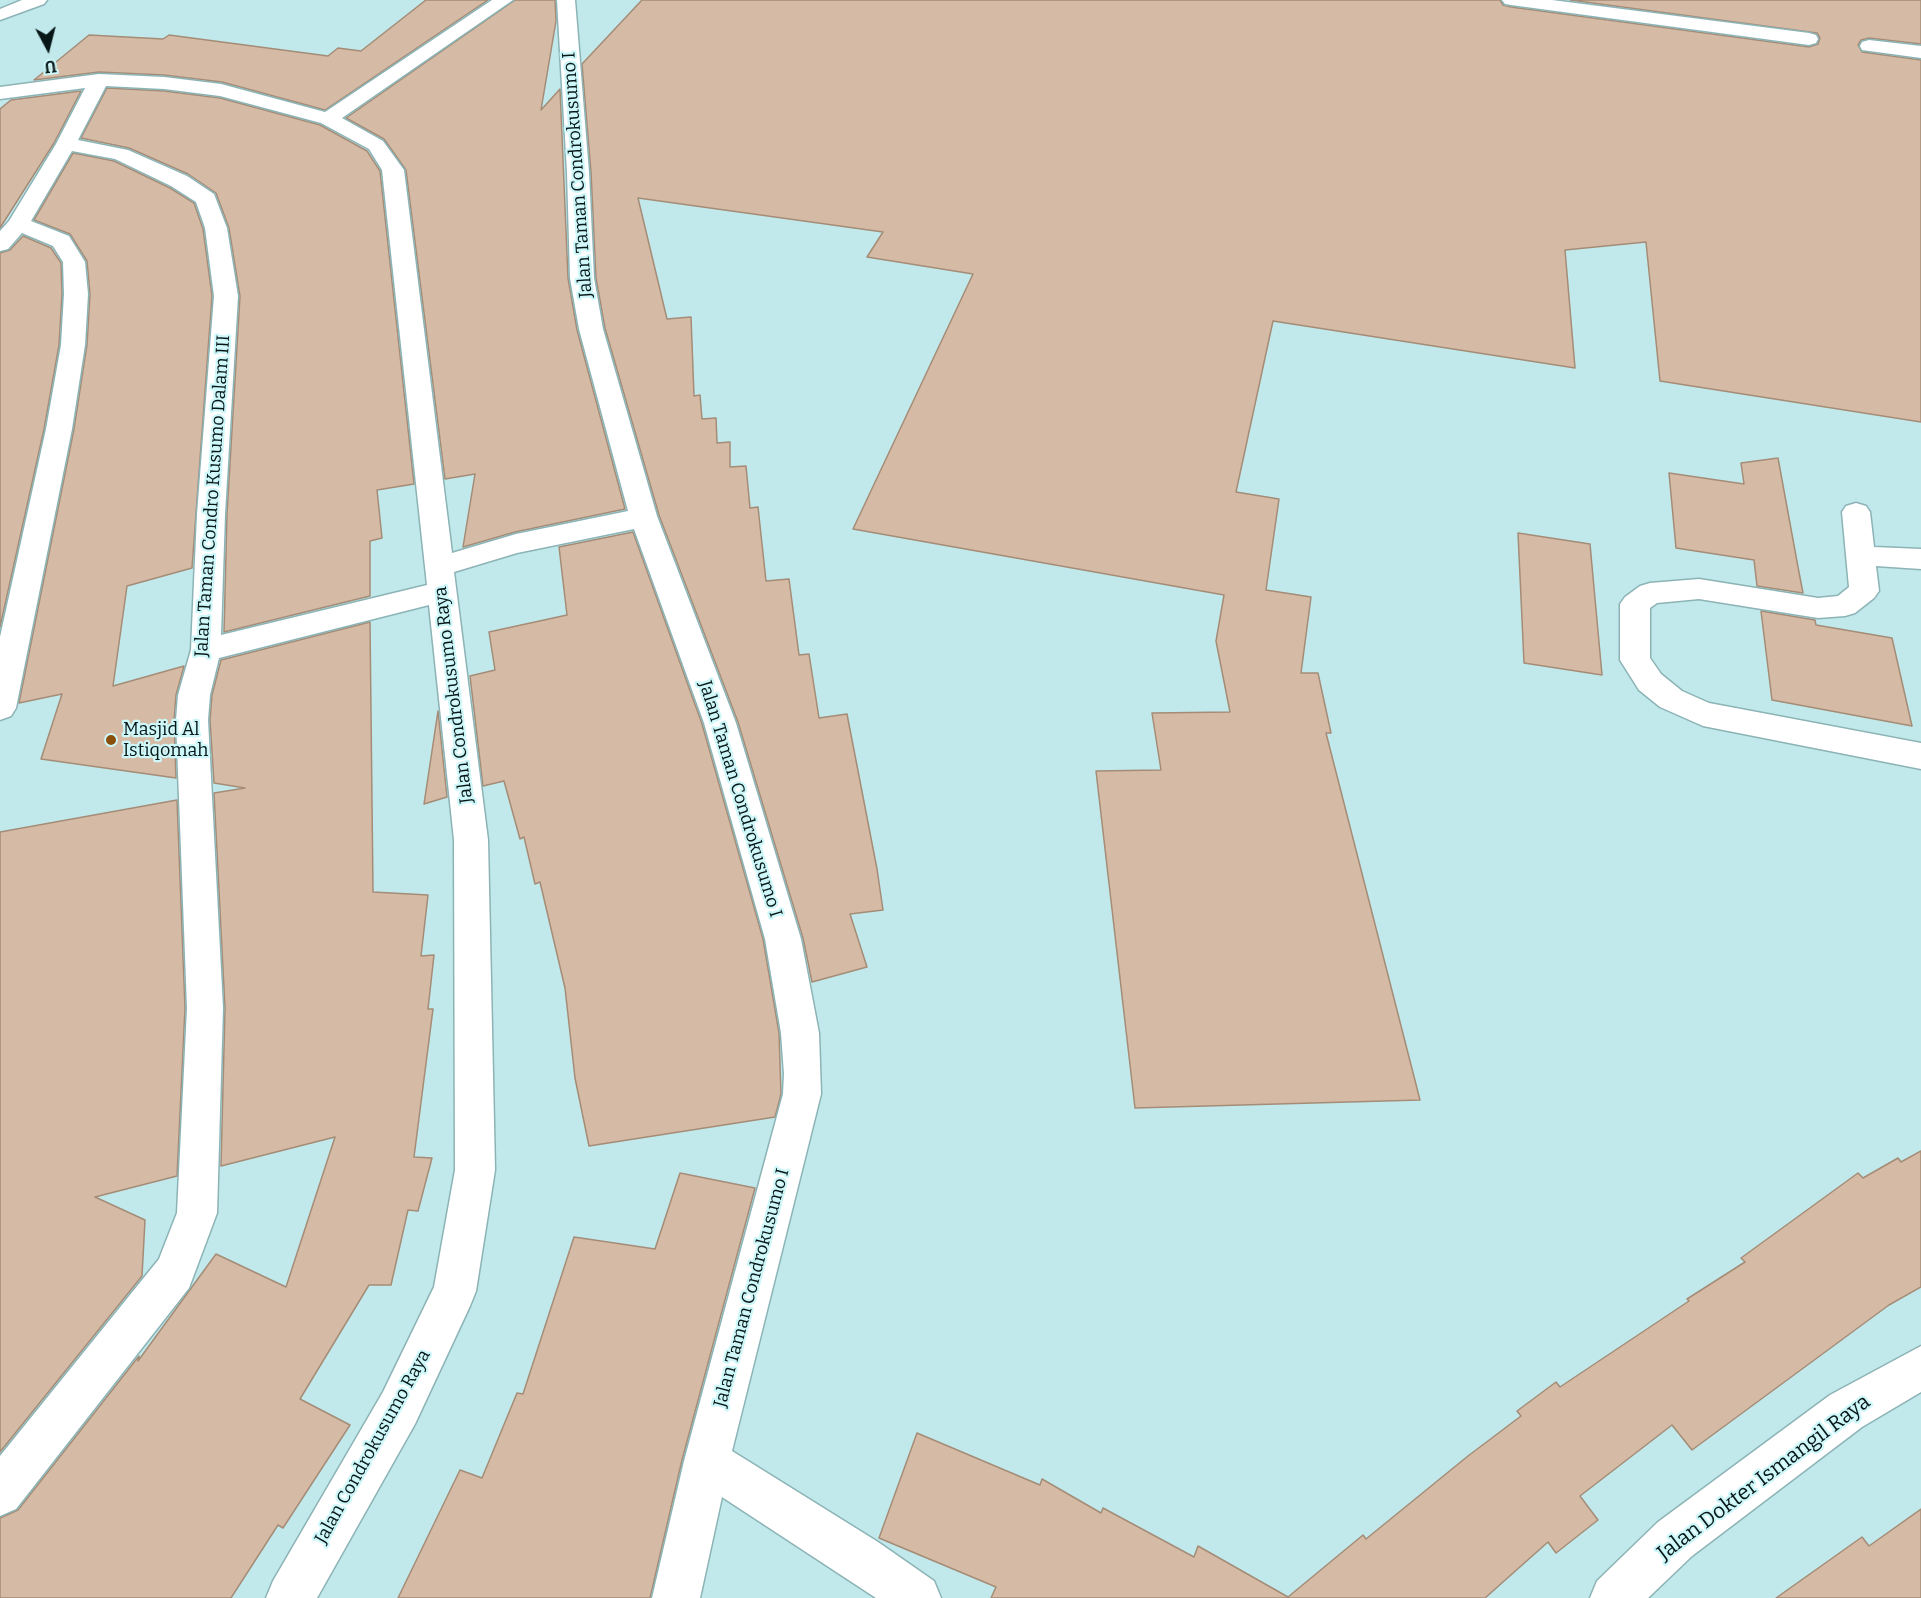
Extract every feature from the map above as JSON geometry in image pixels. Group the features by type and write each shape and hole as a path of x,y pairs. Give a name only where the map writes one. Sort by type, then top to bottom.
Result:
{"street":[{"path":"0,15 38,0"},
{"path":"327,119 504,0"},
{"name":"Jalan Taman Condrokusumo I","path":"566,0 578,172 582,278 591,329 643,516 720,723 783,939 800,1033 803,1074 802,1094 707,1461 676,1598"},
{"path":"1511,0 1809,39"},
{"path":"1869,46 1921,52"},
{"path":"0,244 18,224 66,144 99,80"},
{"name":"Jalan Condrokusumo Raya","path":"0,93 99,80 164,83 221,90 327,119 376,145 393,170 471,840 474,1170 455,1292 399,1408 290,1598"},
{"name":"Jalan Taman Condro Kusumo Dalam III","path":"0,1493 174,1273 197,1213 205,1008 192,720 194,695 206,650 211,514 226,296 216,228 206,199 179,181 122,154 66,144"},
{"path":"0,708 59,429 73,345 76,294 74,262 61,241 18,224"},
{"path":"1856,512 1864,591 1845,606 1818,608 1699,589 1650,593 1635,604 1635,660 1650,682 1671,699 1703,714 1921,756"},
{"path":"206,650 441,579 516,544 625,522 643,516"},
{"path":"1861,556 1921,559"},
{"name":"Jalan Dokter Ismangil Raya","path":"1614,1598 1675,1539 1846,1411 1921,1368"},
{"path":"707,1461 861,1559 917,1598"}],"building":[{"path":"426,0 488,0 325,110 222,82 164,75 99,72 34,80 89,35 163,39 169,35 328,56 338,48 361,51"},
{"path":"515,0 555,0 556,21 541,110 560,89 568,278 577,330 625,509 515,532 463,547 475,474 445,479 406,170 384,139 346,118"},
{"path":"642,0 1500,0 1503,5 1511,7 1809,47 1818,44 1820,38 1817,33 1570,0 1921,0 1921,44 1869,38 1861,40 1858,45 1862,52 1921,60 1921,422 1660,381 1646,242 1565,250 1575,368 1273,321 1236,492 1279,499 1266,590 1311,597 1301,673 1318,673 1331,733 1326,733 1420,1100 1135,1108 1096,771 1161,770 1152,713 1230,712 1216,641 1224,595 853,529 973,274 867,257 883,232 638,198 667,319 691,317 694,396 700,395 702,419 716,418 717,443 730,442 730,467 746,466 750,508 758,507 766,581 789,579 799,655 809,654 819,718 847,714 883,910 850,914 867,967 812,982 803,938 738,722 659,515 605,328 596,278 591,172 582,64"},
{"path":"107,88 164,91 220,98 320,125 367,151 380,171 414,484 377,490 382,538 370,541 370,596 224,632 227,514 240,296 229,228 216,193 188,174 129,148 81,138"},
{"path":"81,91 54,143 0,228 0,109 11,100"},
{"path":"73,153 114,161 170,188 194,203 203,229 212,296 192,568 127,586 113,686 184,666 176,695 174,720 176,778 41,759 62,694 19,703 74,429 87,345 90,294 87,261 70,234 34,220"},
{"path":"23,236 51,248 61,263 59,345 44,429 0,627 0,253 10,250"},
{"path":"1778,458 1803,593 1757,586 1754,560 1676,548 1669,473 1744,484 1741,463"},
{"path":"633,532 702,724 763,939 779,1033 781,1094 775,1117 589,1146 575,1078 565,988 540,882 535,884 524,837 520,839 504,781 483,786 470,676 495,670 489,632 567,615 559,547"},
{"path":"1518,533 1590,544 1602,675 1524,663"},
{"path":"1761,611 1815,620 1816,625 1892,638 1912,726 1772,700"},
{"path":"370,622 373,892 428,895 421,956 434,955 428,1009 433,1009 414,1157 432,1158 418,1211 408,1210 391,1285 369,1285 300,1399 350,1425 283,1528 278,1525 231,1598 0,1598 0,1518 18,1510 139,1356 138,1361 216,1254 286,1287 335,1137 221,1166 225,1008 214,793 245,788 214,783 210,720 212,695 221,660"},
{"path":"438,711 447,797 424,804"},
{"path":"177,800 185,1008 177,1176 95,1197 145,1220 142,1276 0,1452 0,832"},
{"path":"1921,1151 1921,1287 1889,1305 1692,1450 1672,1425 1580,1496 1598,1520 1556,1553 1548,1542 1485,1598 991,1598 996,1587 879,1538 917,1433 1040,1485 1042,1479 1101,1513 1103,1508 1194,1557 1198,1546 1288,1597 1363,1535 1366,1539 1521,1416 1517,1411 1556,1382 1560,1387 1689,1301 1687,1299 1745,1262 1741,1258 1858,1173 1863,1178 1898,1158 1901,1162"},
{"path":"680,1173 755,1188 682,1460 650,1598 398,1598 460,1470 482,1478 517,1393 523,1394 574,1237 655,1249"},
{"path":"1921,1509 1921,1598 1776,1598 1862,1537 1869,1546"}],"place":[{"name":"Masjid Al Istiqomah","path":"111,740"}]}
